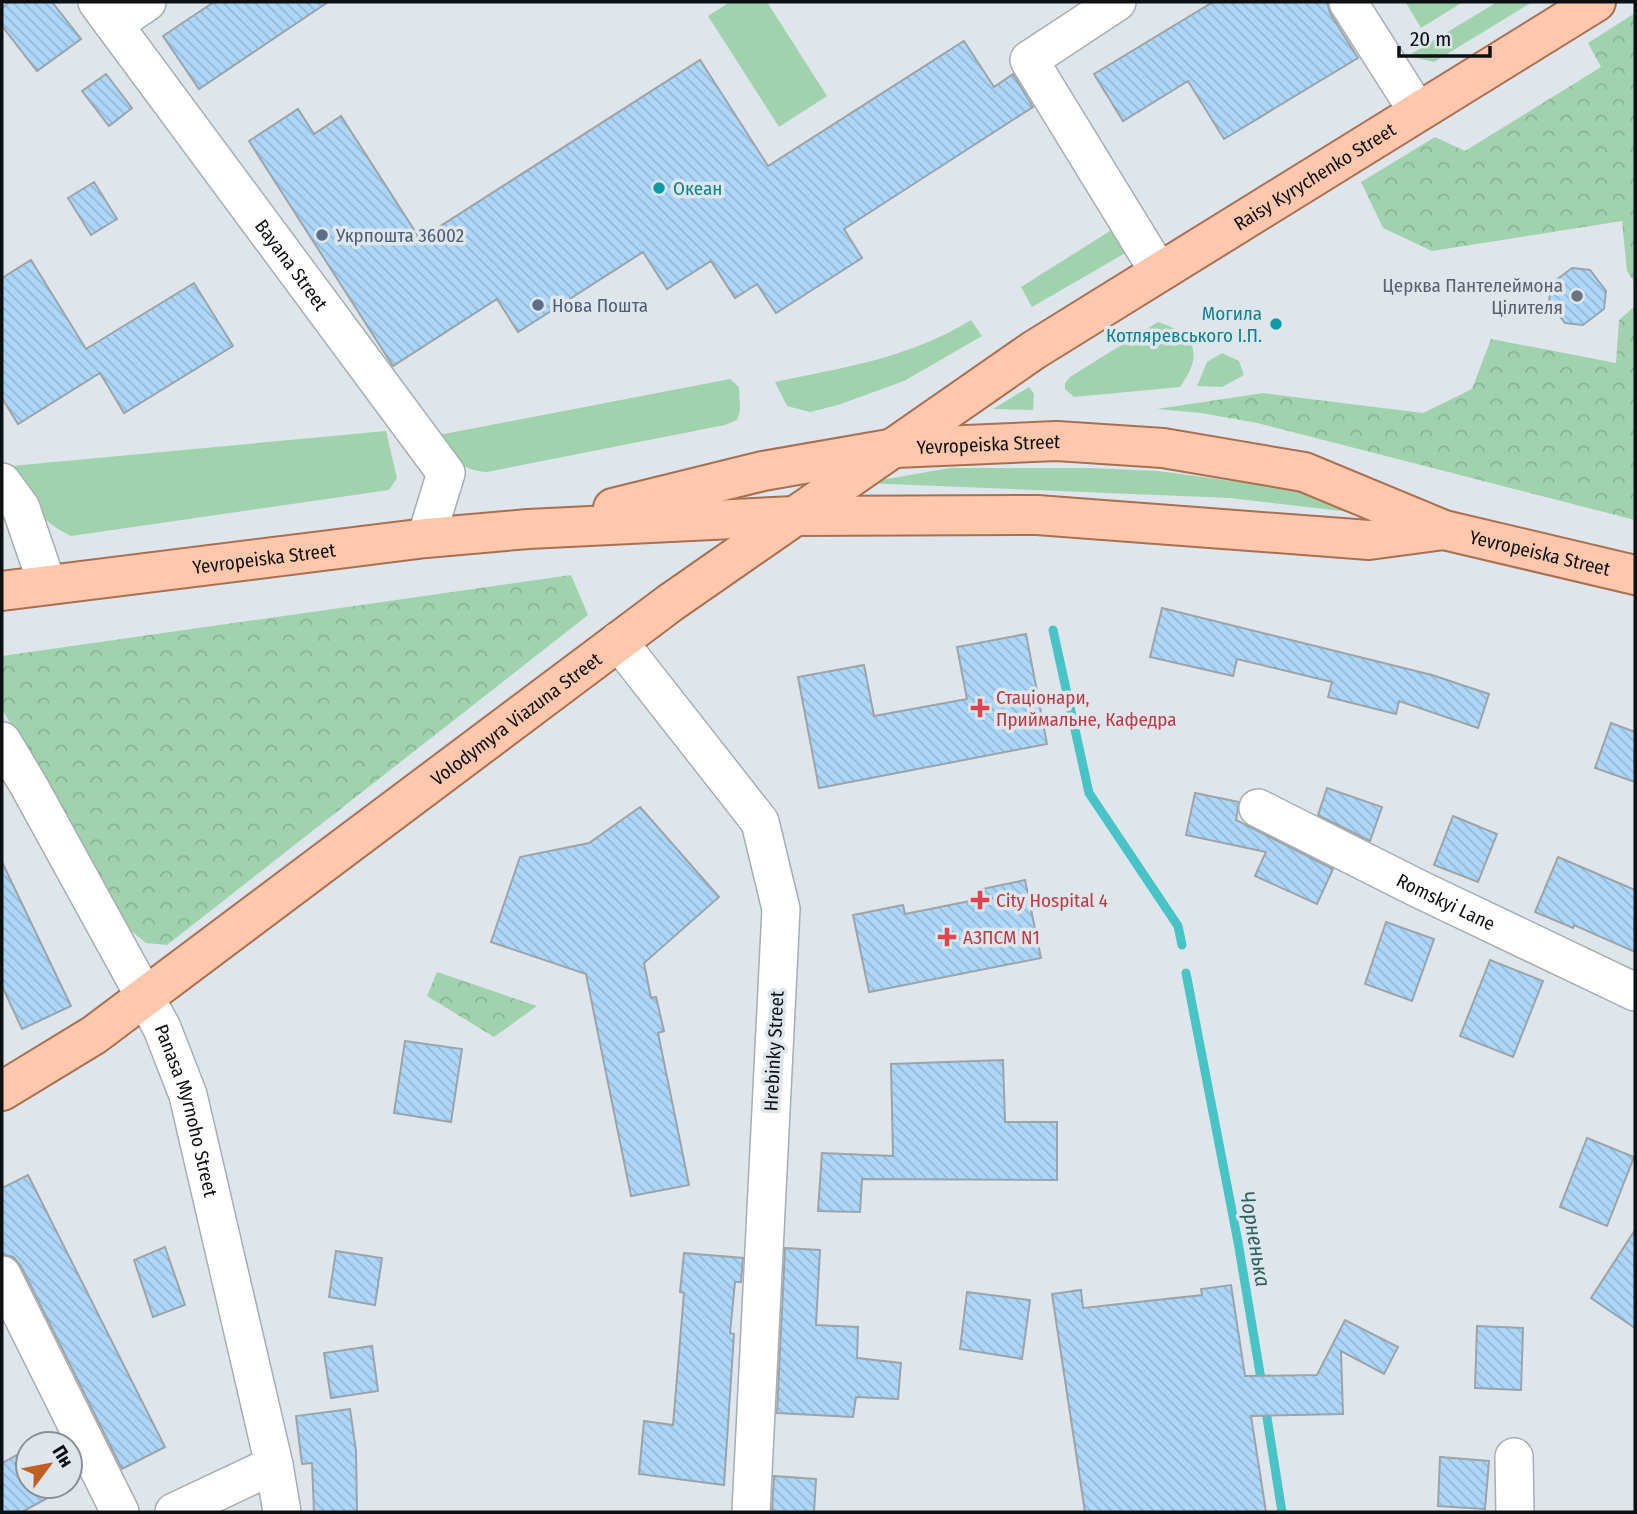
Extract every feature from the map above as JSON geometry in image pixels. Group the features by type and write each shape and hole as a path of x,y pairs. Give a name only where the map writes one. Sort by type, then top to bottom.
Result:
{"main road":[{"name":"Raisy Kyrychenko Street","path":"1034,350 1596,2"},
{"name":"Volodymyra Viazuna Street","path":"2,1091 94,1035 618,641 1034,350"},
{"name":"Yevropeiska Street","path":"528,529 763,471 895,449 1057,441 1163,448 1304,472 1444,530 1635,575"},
{"name":"Yevropeiska Street","path":"2,591 426,538 528,529 794,516 1037,515 1369,540 1444,530"}],"street":[{"path":"106,13 147,2"},
{"path":"1117,2 1029,60 1160,272"},
{"path":"1348,2 1418,112"},
{"name":"Bayana Street","path":"106,13 446,472 426,538"},
{"path":"2,482 21,508 47,584"},
{"name":"Hrebinky Street","path":"618,641 760,822 781,909 751,1512"},
{"name":"Panasa Myrnoho Street","path":"2,741 162,1028 188,1095 274,1465 282,1512"},
{"name":"Romskyi Lane","path":"1258,808 1419,889 1635,992"},
{"path":"2,1275 120,1512"},
{"path":"1514,1457 1516,1512"},
{"path":"174,1512 274,1465"}],"green space":[{"path":"730,2 767,2 827,96 779,127 708,16"},
{"path":"1463,2 1421,28 1406,3"},
{"path":"1497,2 1532,2 1434,62 1408,56"},
{"path":"1635,13 1635,283 1627,271 1622,221 1432,251 1383,228 1361,182 1435,137 1465,151 1601,67 1588,43"},
{"path":"1113,229 1127,252 1032,307 1021,287"},
{"path":"1635,306 1635,520 1257,423 1201,413 1157,409 1263,393 1423,413 1472,389 1491,339 1616,363 1619,320"},
{"path":"971,320 982,336 904,381 838,405 810,412 787,406 775,382 876,360 924,344"},
{"path":"1158,322 1181,333 1192,347 1192,365 1180,387 1074,397 1065,389 1065,383 1070,377"},
{"path":"1222,353 1239,361 1244,375 1222,387 1197,386 1207,362"},
{"path":"730,379 739,387 740,410 737,420 725,425 487,472 463,465 453,456 439,435"},
{"path":"1029,387 1034,394 1033,410 993,409"},
{"path":"386,431 397,478 389,490 71,536 59,530 42,515 11,466"},
{"path":"950,468 1158,471 1300,490 1384,516 1230,498 864,483"},
{"path":"571,575 588,615 167,945 146,943 130,930 2,709 2,656"},
{"path":"437,972 537,1006 494,1037 427,996"}],"building":[{"path":"9,2 52,2 81,39 37,71 2,26 2,8"},
{"path":"214,2 328,2 199,89 163,36"},
{"path":"1213,2 1327,2 1330,13 1358,58 1224,139 1188,81 1123,121 1094,74"},
{"path":"964,41 994,87 1013,74 1033,107 844,229 862,258 776,313 757,284 735,298 711,261 667,289 643,252 518,332 497,299 393,366 249,141 298,109 314,134 341,116 420,239 700,60 768,166"},
{"path":"106,74 132,108 109,126 82,91"},
{"path":"94,182 117,219 91,235 68,198"},
{"path":"31,260 86,349 194,283 233,346 124,413 100,373 18,424 2,398 2,278"},
{"name":"Церква Пантелеймона Цілителя","path":"1572,268 1590,270 1606,291 1604,309 1583,325 1565,323 1549,302 1551,284"},
{"path":"1162,608 1432,675 1489,694 1478,728 1399,701 1396,714 1328,697 1332,682 1237,659 1233,676 1150,657"},
{"name":"Стаціонари, Приймальне, Кафедра","path":"1026,634 1047,744 819,788 798,677 864,665 874,716 967,699 957,647"},
{"path":"1611,723 1635,732 1635,782 1595,768"},
{"path":"1327,788 1382,807 1370,841 1318,815"},
{"path":"1195,793 1239,802 1236,820 1333,869 1317,904 1255,876 1266,852 1186,835"},
{"path":"640,807 719,897 644,963 651,998 656,997 664,1031 658,1033 689,1185 631,1196 586,974 491,942 520,857 589,843"},
{"path":"1453,816 1497,834 1478,882 1434,865"},
{"path":"1558,857 1635,890 1635,952 1574,925 1573,928 1535,912"},
{"path":"2,862 71,1006 22,1029 2,986"},
{"name":"АЗПСМ N1","path":"1025,880 1041,958 869,992 853,915 903,905 905,914 980,899 978,890"},
{"path":"1386,922 1434,939 1412,1001 1365,984"},
{"path":"1490,960 1543,981 1513,1057 1460,1036"},
{"path":"405,1041 462,1049 451,1122 394,1113"},
{"path":"1003,1060 1005,1122 1057,1122 1057,1180 862,1179 860,1212 818,1211 822,1153 893,1156 891,1064"},
{"path":"1587,1138 1634,1157 1607,1226 1560,1207"},
{"path":"28,1175 165,1447 122,1469 21,1266 13,1257 2,1254 2,1188"},
{"path":"1635,1230 1635,1328 1591,1298"},
{"path":"165,1247 185,1305 153,1317 134,1260"},
{"path":"785,1248 820,1250 816,1325 858,1327 857,1358 901,1363 898,1399 856,1397 853,1417 777,1413"},
{"path":"336,1251 382,1258 375,1305 329,1297"},
{"path":"684,1253 743,1258 741,1282 735,1282 730,1333 734,1334 724,1485 639,1474 644,1421 673,1425 684,1293 680,1292"},
{"path":"1231,1285 1245,1376 1317,1375 1345,1320 1398,1347 1384,1374 1341,1351 1343,1414 1251,1416 1266,1512 1085,1512 1052,1294 1081,1290 1083,1308 1202,1295 1201,1289"},
{"path":"967,1292 1030,1300 1022,1359 960,1349"},
{"path":"1477,1326 1523,1328 1521,1390 1475,1388"},
{"path":"372,1346 378,1391 331,1398 324,1353"},
{"path":"350,1409 356,1451 357,1512 314,1512 312,1463 302,1464 296,1416"},
{"path":"14,1457 14,1500 44,1500 22,1512 2,1512 2,1463"},
{"path":"1440,1457 1489,1461 1485,1509 1438,1506"},
{"path":"774,1476 816,1479 814,1512 772,1512"}],"waterway":[{"name":"Чорненька","path":"1053,630 1089,793 1178,926 1182,945"},
{"name":"Чорненька","path":"1186,973 1238,1242 1262,1385"},
{"name":"Чорненька","path":"1265,1405 1282,1512"}],"place":[{"name":"Океан","path":"659,188"},
{"name":"Укрпошта 36002","path":"322,235"},
{"name":"Церква Пантелеймона Цілителя","path":"1577,296"},
{"name":"Нова Пошта","path":"538,305"},
{"name":"Могила Котляревського І.П.","path":"1276,324"},
{"name":"Стаціонари, Приймальне, Кафедра","path":"980,708"},
{"name":"City Hospital 4","path":"980,900"},
{"name":"АЗПСМ N1","path":"947,937"}]}
